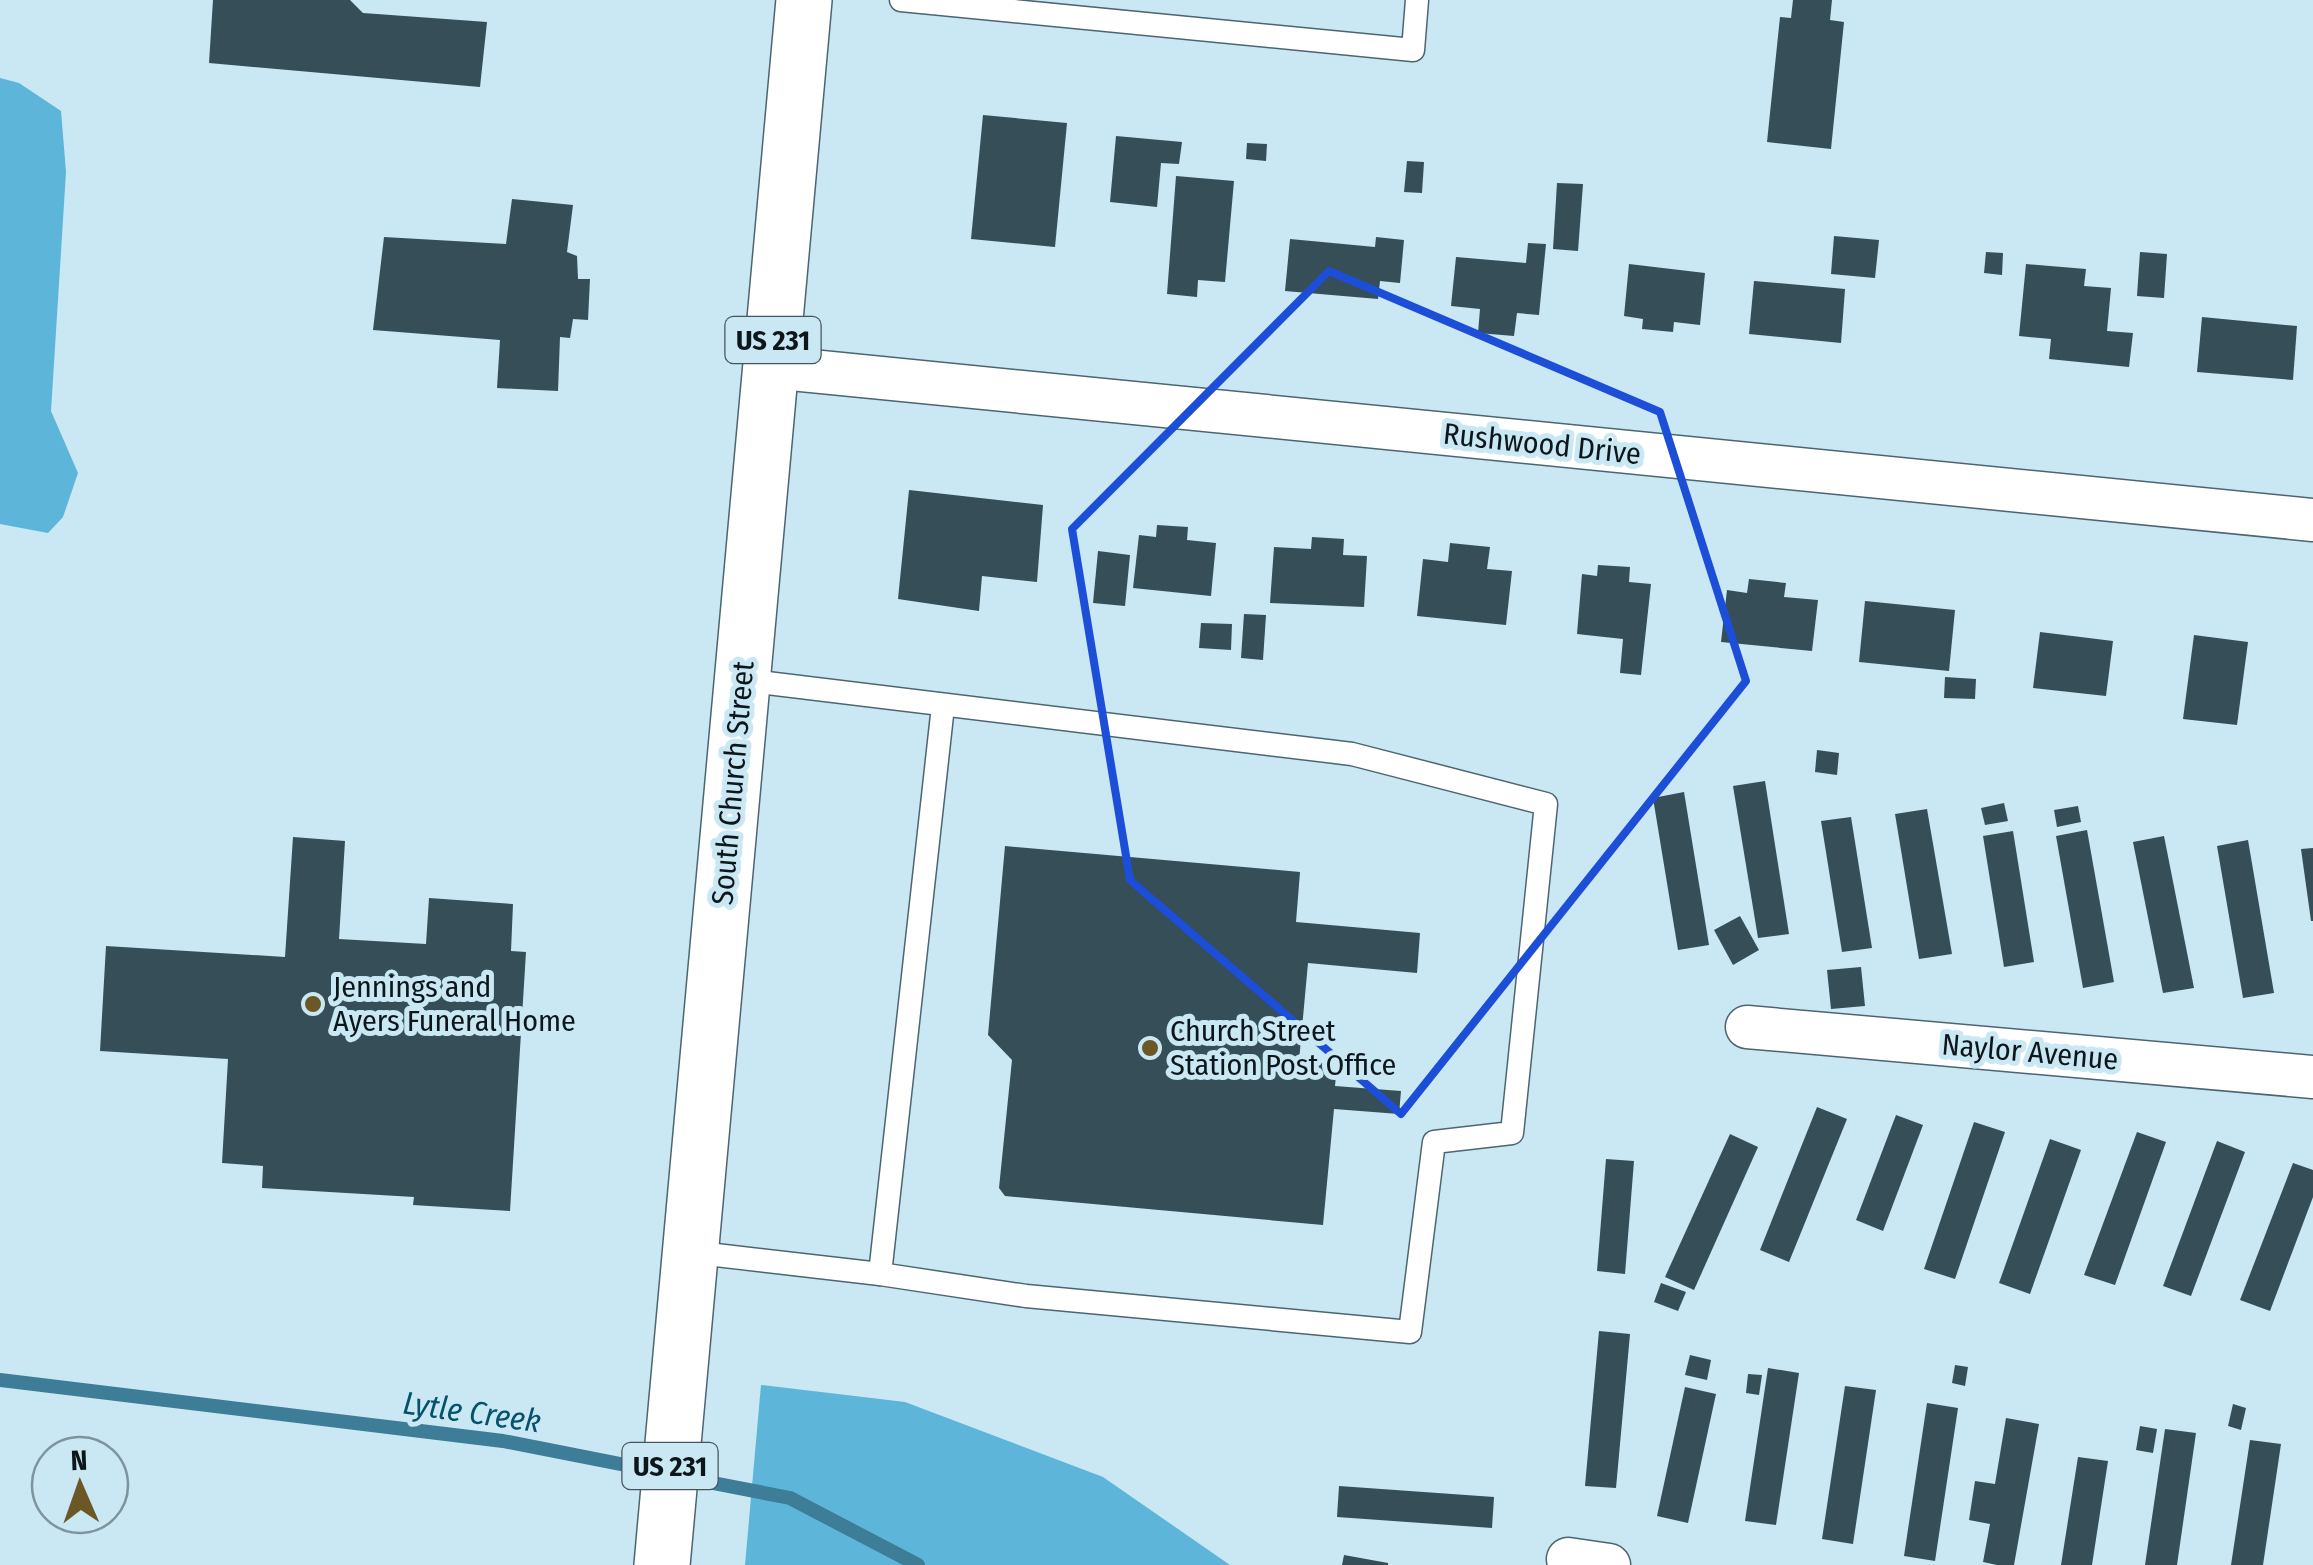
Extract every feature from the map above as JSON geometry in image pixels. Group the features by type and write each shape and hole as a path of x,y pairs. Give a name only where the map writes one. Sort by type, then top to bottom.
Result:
{"main road":[{"name":"South Church Street","path":"662,1565 804,0"}],"street":[{"name":"Rushwood Drive","path":"771,368 2313,520"},
{"name":"Naylor Avenue","path":"1747,1027 2313,1077"}],"lane":[{"path":"900,0 1413,50 1417,0"},
{"path":"690,1252 1026,1296 1410,1332 1434,1142 1512,1133 1546,804 1352,754 742,680"},
{"path":"880,1274 943,706"}],"highlighted area":[{"path":"1329,271 1660,412 1746,681 1401,1114 1130,880 1072,529"}],"shaded area":[{"path":"0,78 19,83 61,111 66,172 51,411 78,473 63,517 48,533 0,524"},
{"path":"761,1385 905,1402 1103,1477 1230,1565 745,1565"}],"building":[{"path":"213,0 350,0 363,13 487,22 480,87 209,63"},
{"path":"1793,0 1832,0 1830,20 1844,22 1831,149 1767,142 1780,17 1791,18"},
{"path":"983,115 1067,123 1055,247 971,239"},
{"path":"1116,136 1182,142 1179,164 1161,163 1157,207 1110,202"},
{"path":"1247,143 1267,144 1266,161 1246,159"},
{"path":"1407,161 1424,162 1422,193 1404,192"},
{"path":"1176,176 1234,181 1225,282 1198,280 1197,297 1167,294"},
{"path":"1557,183 1583,184 1578,251 1553,249"},
{"path":"512,199 573,205 567,252 577,256 578,279 590,279 588,320 573,319 570,338 560,337 558,391 497,388 500,340 373,330 384,237 506,244"},
{"path":"1834,236 1879,240 1875,278 1831,274"},
{"path":"1376,237 1404,240 1400,283 1380,281 1378,299 1285,291 1290,239 1375,247"},
{"path":"1528,243 1546,244 1539,315 1517,313 1514,336 1478,333 1480,309 1451,306 1456,257 1526,263"},
{"path":"1986,252 2003,253 2002,275 1984,273"},
{"path":"2140,252 2167,254 2164,298 2137,296"},
{"path":"1629,264 1705,273 1700,325 1674,322 1673,332 1642,329 1643,319 1624,316"},
{"path":"2026,264 2086,269 2084,286 2111,288 2107,331 2133,333 2129,367 2049,359 2051,339 2019,336"},
{"path":"1754,281 1845,289 1841,343 1749,334"},
{"path":"2202,317 2297,326 2293,380 2197,372"},
{"path":"909,490 1043,505 1037,582 982,576 979,611 898,599"},
{"path":"1157,525 1188,527 1187,540 1216,543 1211,596 1133,588 1139,535 1156,537"},
{"path":"1312,537 1344,539 1343,555 1367,556 1364,607 1270,603 1274,547 1311,549"},
{"path":"1450,543 1490,547 1487,569 1512,571 1506,625 1417,616 1423,559 1448,562"},
{"path":"1098,551 1130,555 1125,606 1093,603"},
{"path":"1598,565 1630,567 1629,582 1651,584 1641,675 1620,673 1623,639 1577,634 1582,574 1597,576"},
{"path":"1749,579 1786,583 1784,597 1818,600 1812,651 1721,642 1727,590 1747,593"},
{"path":"1865,601 1955,610 1949,671 1859,662"},
{"path":"1244,614 1266,615 1263,660 1241,658"},
{"path":"1201,623 1232,624 1231,650 1199,648"},
{"path":"2040,632 2113,641 2106,696 2033,688"},
{"path":"2194,635 2248,642 2237,725 2183,719"},
{"path":"1945,677 1976,679 1975,699 1944,698"},
{"path":"1817,750 1839,753 1837,775 1815,772"},
{"path":"1765,781 1789,934 1758,938 1733,786"},
{"path":"1684,792 1709,945 1678,950 1653,798"},
{"path":"2004,803 2008,821 1985,825 1981,808"},
{"path":"2078,806 2081,822 2057,827 2054,810"},
{"path":"1927,809 1952,954 1919,959 1895,814"},
{"path":"1851,817 1872,948 1842,952 1821,821"},
{"path":"2087,830 2114,982 2083,988 2056,836"},
{"path":"2013,831 2034,962 2004,967 1983,836"},
{"path":"2164,836 2194,988 2163,993 2133,842"},
{"name":"Jennings and Ayers Funeral Home","path":"293,837 345,841 339,939 426,944 429,898 513,904 511,951 526,952 510,1211 413,1205 414,1197 262,1188 263,1166 222,1163 228,1059 100,1051 106,946 285,957"},
{"path":"2248,840 2274,993 2243,998 2217,846"},
{"name":"Church Street Station Post Office","path":"1005,846 1300,872 1296,922 1420,933 1417,973 1308,963 1299,1061 1337,1064 1335,1086 1401,1091 1399,1114 1334,1109 1323,1225 1005,1196 999,1188 1012,1060 988,1035"},
{"path":"2313,848 2313,921 2311,921 2301,849"},
{"path":"1740,916 1759,950 1733,965 1714,930"},
{"path":"1861,967 1865,1006 1831,1009 1827,970"},
{"path":"1817,1107 1847,1119 1789,1262 1760,1250"},
{"path":"1896,1115 1923,1125 1883,1231 1856,1220"},
{"path":"1974,1122 2005,1132 1955,1279 1924,1269"},
{"path":"2137,1132 2166,1142 2115,1285 2084,1275"},
{"path":"1730,1134 1758,1147 1694,1290 1665,1277"},
{"path":"2050,1139 2081,1150 2030,1294 1999,1283"},
{"path":"2217,1141 2245,1152 2191,1296 2163,1286"},
{"path":"1606,1159 1634,1161 1625,1274 1597,1271"},
{"path":"2293,1163 2313,1170 2313,1197 2270,1311 2240,1300"},
{"path":"1661,1283 1686,1292 1678,1311 1654,1302"},
{"path":"1599,1331 1630,1334 1616,1488 1585,1486"},
{"path":"1690,1355 1711,1360 1707,1380 1685,1375"},
{"path":"1955,1365 1968,1367 1965,1386 1952,1383"},
{"path":"1768,1368 1799,1373 1776,1525 1745,1521"},
{"path":"1748,1374 1762,1375 1759,1395 1746,1393"},
{"path":"1845,1386 1876,1390 1853,1544 1822,1539"},
{"path":"1685,1387 1716,1394 1688,1523 1657,1516"},
{"path":"1927,1403 1958,1408 1935,1561 1904,1556"},
{"path":"2233,1404 2246,1408 2241,1430 2228,1426"},
{"path":"2006,1418 2039,1424 2014,1565 1997,1565 1983,1562 1990,1524 1969,1520 1975,1481 1995,1484"},
{"path":"2140,1426 2157,1429 2153,1453 2136,1450"},
{"path":"2165,1429 2196,1433 2177,1565 2145,1565"},
{"path":"2250,1440 2281,1444 2263,1565 2231,1565"},
{"path":"2078,1457 2108,1461 2092,1565 2061,1565"},
{"path":"1339,1486 1494,1497 1492,1528 1337,1517"},
{"path":"1344,1555 1388,1563 1388,1565 1342,1565"}],"waterway":[{"name":"Lytle Creek","path":"0,1380 503,1441 661,1472"},
{"name":"Lytle Creek","path":"682,1477 790,1498 918,1565"}],"place":[{"name":"Jennings and Ayers Funeral Home","path":"313,1004"},
{"name":"Church Street Station Post Office","path":"1150,1048"}]}
